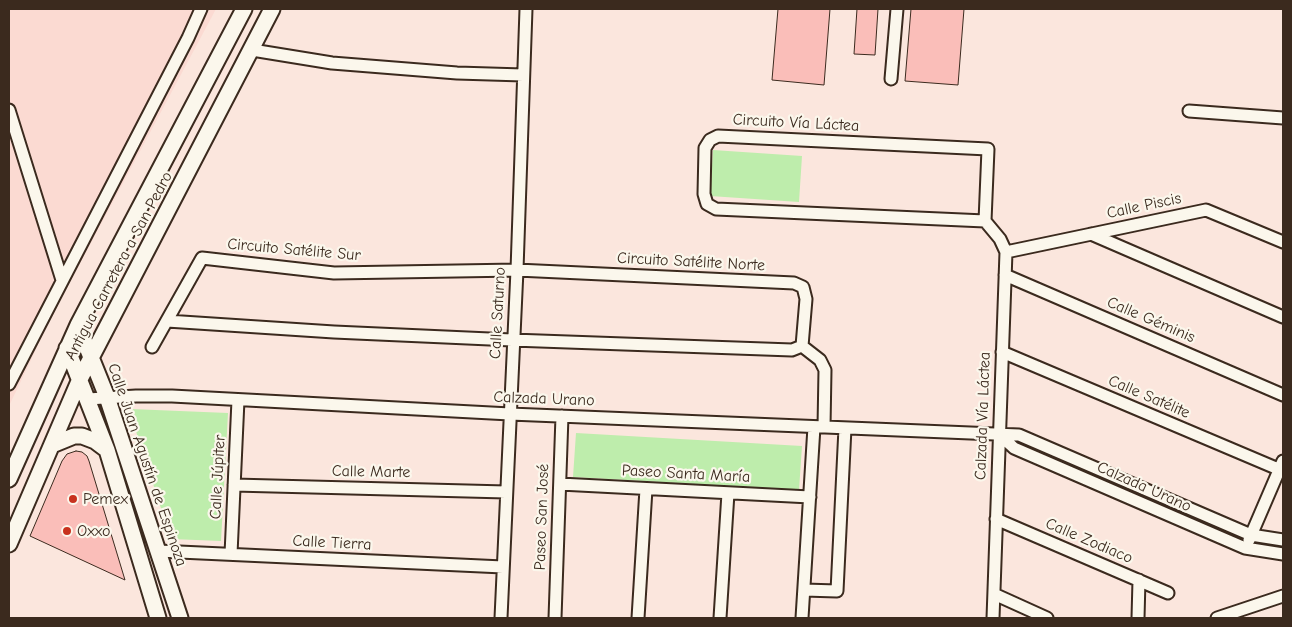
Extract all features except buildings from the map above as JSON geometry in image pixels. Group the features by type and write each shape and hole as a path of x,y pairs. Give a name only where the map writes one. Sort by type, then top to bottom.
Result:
{"main road":[{"name":"Antigua Carretera a San Pedro","path":"9,479 78,325 244,9"},
{"name":"Antigua Carretera a San Pedro","path":"9,544 80,379 272,9"},
{"name":"Calle Juan Agustín de Espinoza","path":"78,325 107,397 180,618"},
{"name":"Calle Juan Agustín de Espinoza","path":"67,348 107,450 158,618"},
{"path":"52,446 74,436 82,436 88,437 107,450"}],"street":[{"path":"9,384 188,38 201,9"},
{"name":"Calle Saturno","path":"501,618 512,340 517,270 526,9"},
{"path":"891,79 897,9"},
{"path":"252,50 332,63 457,74 523,75"},
{"path":"9,110 62,280"},
{"path":"1189,111 1283,118"},
{"name":"Circuito Vía Láctea","path":"718,136 988,148 985,221 716,209 707,204 704,194 705,148 710,140 718,136"},
{"name":"Calle Piscis","path":"1006,252 1206,210 1283,242"},
{"path":"985,221 1000,239 1006,252"},
{"path":"1091,234 1283,317"},
{"name":"Calzada Vía Láctea","path":"993,618 1006,252"},
{"name":"Circuito Satélite Sur","path":"152,347 202,258 334,273 517,270"},
{"name":"Circuito Satélite Norte","path":"517,270 794,283 803,287 806,299 802,346"},
{"name":"Calle Géminis","path":"1005,275 1283,395"},
{"path":"167,321 334,332 512,340 792,350 802,346 820,360 826,370 819,427 812,458 802,618"},
{"name":"Calle Satélite","path":"1002,352 1282,467"},
{"name":"Calzada Urano","path":"88,399 172,396 510,414 1019,435 1251,535 1283,540"},
{"name":"Calle Júpiter","path":"231,554 238,400"},
{"name":"Paseo San José","path":"555,618 562,416"},
{"path":"804,590 837,591 845,428"},
{"name":"Calzada Urano","path":"999,434 1014,448 1245,548 1283,554"},
{"path":"1245,548 1282,467"},
{"name":"Paseo Santa María","path":"560,484 810,497"},
{"name":"Calle Marte","path":"234,485 506,492"},
{"path":"638,618 646,489"},
{"path":"720,618 728,493"},
{"name":"Calle Zodiaco","path":"996,519 1168,593"},
{"name":"Calle Tierra","path":"158,551 503,567"},
{"path":"1138,618 1139,580"},
{"path":"994,594 1047,618"},
{"path":"1217,618 1283,596"}],"shaded area":[{"path":"9,9 216,9 53,314 9,406"}],"green space":[{"path":"713,150 802,156 799,202 710,196"},
{"path":"131,409 228,413 221,541 171,539 131,416"},
{"path":"576,433 802,446 799,490 573,477"}],"place":[{"name":"Pemex","path":"73,499"},
{"name":"Oxxo","path":"67,531"}]}
